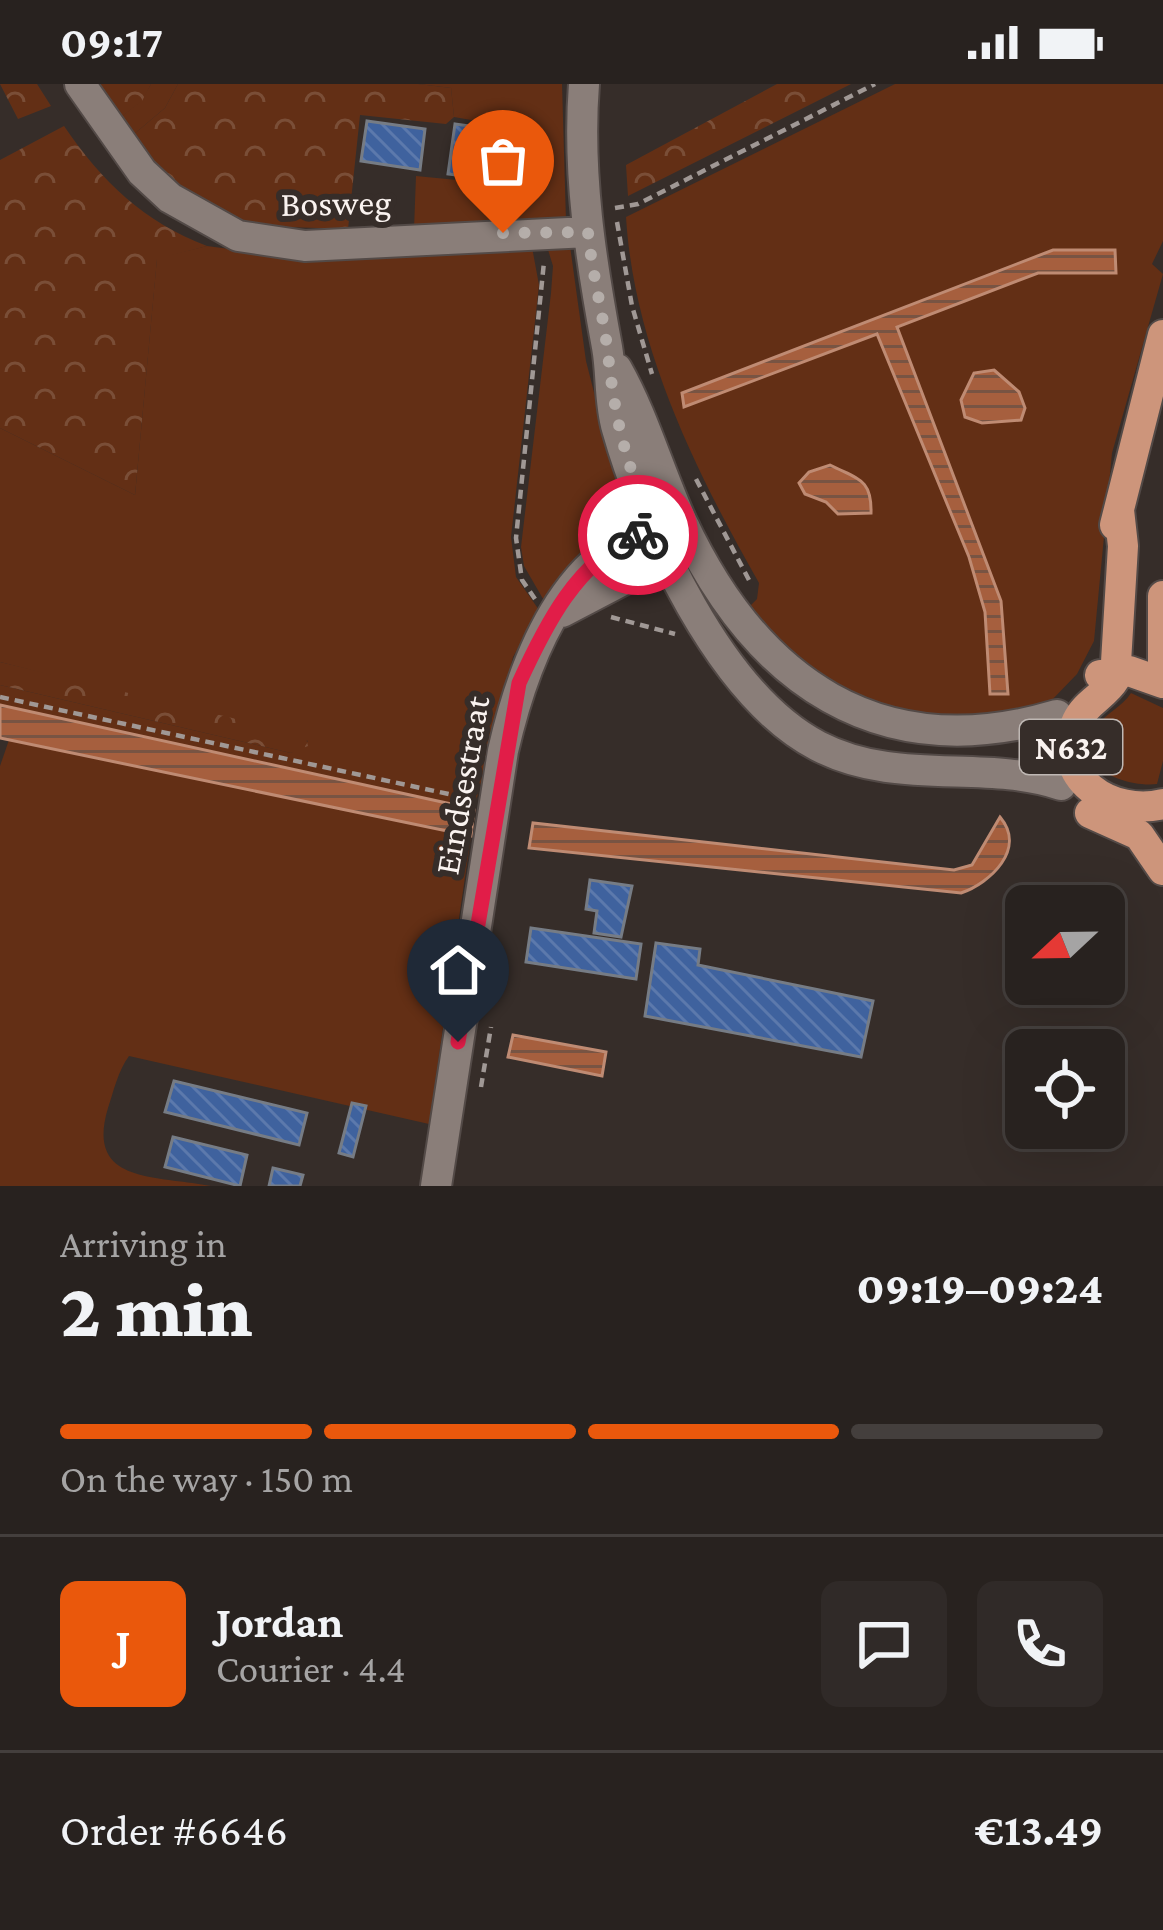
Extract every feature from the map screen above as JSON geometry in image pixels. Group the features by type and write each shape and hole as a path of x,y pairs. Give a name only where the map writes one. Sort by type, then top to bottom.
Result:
{"main road":[{"name":"N632","path":"1063,772 1075,726 1086,706 1110,688 1103,675 1108,548 1163,335"},
{"name":"N632","path":"1163,596 1163,679 1103,675 1057,715 1063,772 1086,812 1128,817 1163,836"},
{"name":"N632","path":"1128,817 1163,804"},
{"name":"N632","path":"1128,817 1163,870"}],"street":[{"name":"Bosweg","path":"80,84 142,172 170,198 238,236 305,246 588,232"},
{"path":"584,84 588,232 608,353 670,528 767,654 798,682 871,716 960,733 1004,730 1057,715"},
{"path":"670,528 669,556 704,625 742,681 778,719 819,747 862,762 927,773 1063,772"},
{"name":"Eindsestraat","path":"436,1186 495,804 519,683 551,619 607,553 670,528"},
{"path":"551,619 669,556"}],"path":[{"path":"655,383 632,306 615,208 638,204 875,84"},
{"path":"539,233 545,284 516,538 522,580 551,619"},
{"path":"691,468 751,584 752,591 731,609"},
{"path":"606,616 676,634 704,625"},
{"path":"0,697 495,804"}],"green space":[{"path":"0,84 37,84 51,106 18,119"},
{"path":"87,84 151,84 142,101 113,123"},
{"path":"151,84 178,84 165,108 126,141 113,123 141,101"},
{"path":"178,84 418,84 451,88 454,117 446,124 360,115 348,229 257,226 193,207 126,141 165,108"},
{"path":"418,84 562,84 566,221 414,229 416,176 488,183 488,123 454,117 451,88"},
{"path":"777,84 851,84 628,196 626,165"},
{"path":"895,84 1163,84 1163,241 1152,264 1163,274 1112,453 1094,641 1077,674 1049,703 978,723 884,707 818,678 748,608 757,599 759,583 672,407 641,313 631,265 626,217"},
{"path":"64,126 126,198 163,225 207,246 157,259 135,495 0,428 0,160"},
{"path":"545,240 570,246 586,361 623,506 612,534 546,604 524,566 521,547 551,293 553,266"},
{"path":"207,246 281,256 532,247 539,285 511,537 516,577 539,610 513,657 474,809 0,705 0,685 291,753 308,741 0,662 0,428 135,495 157,258"},
{"path":"0,662 274,728 306,738 308,746 291,753 0,685"},
{"path":"1131,693 1163,708 1163,761 1157,784 1117,778 1095,764 1090,753 1089,741 1096,727"},
{"path":"9,740 471,836 429,1124 129,1056 108,1108 107,1151 130,1171 211,1186 0,1186 0,766"}],"shaded area":[{"path":"1053,250 1115,250 1116,273 1038,273 897,327 1001,601 1008,694 990,694 985,612 969,557 877,334 684,407 682,393"},
{"path":"994,370 1019,392 1025,408 1021,420 982,423 965,417 961,400 974,373"},
{"path":"830,465 866,486 871,513 838,514 826,502 805,494 799,483 809,472"},
{"path":"0,705 474,809 471,836 0,738"},
{"path":"1000,817 1009,841 1002,863 961,893 529,848 533,823 954,870 972,865"},
{"path":"513,1035 606,1052 602,1076 508,1057"}],"building":[{"path":"367,121 425,129 420,170 361,161"},
{"path":"455,124 484,128 480,178 448,174"},
{"path":"590,880 632,886 621,937 594,933 597,911 586,909"},
{"path":"531,928 641,944 636,979 526,962"},
{"path":"656,943 700,949 698,965 873,1001 861,1057 645,1016"},
{"path":"174,1081 307,1113 299,1145 165,1112"},
{"path":"352,1103 366,1106 353,1157 339,1153"},
{"path":"173,1137 247,1155 240,1186 165,1167"},
{"path":"273,1168 303,1175 300,1186 269,1186"}],"way so far":[{"path":"503,233 588,232 617,429 655,527 638,535"}],"route":[{"path":"458,1042 503,751 519,683 544,628 587,571 638,535"}]}
